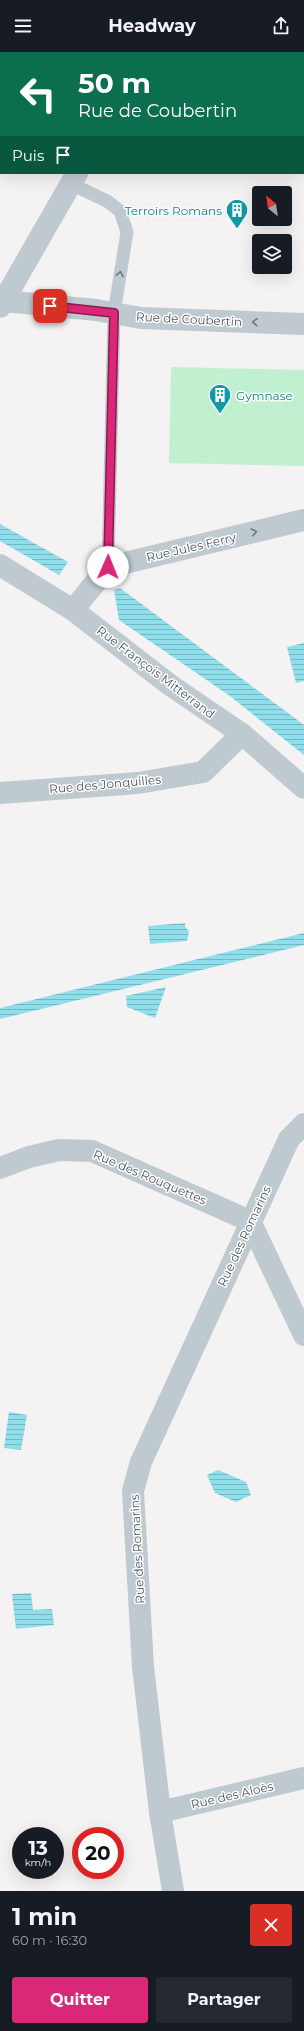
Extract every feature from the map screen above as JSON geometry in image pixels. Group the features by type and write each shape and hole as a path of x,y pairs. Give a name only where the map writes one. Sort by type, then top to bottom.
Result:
{"street":[{"path":"2,304 74,179"},
{"name":"Rue de Coubertin","path":"2,304 114,313 141,318 304,324"},
{"name":"Rue Jules Ferry","path":"108,567 304,520"},
{"name":"Rue François Mitterrand","path":"0,565 73,610 170,685 242,734 304,788"},
{"path":"73,610 108,567"},
{"name":"Rue des Jonquilles","path":"0,793 138,783 203,772 242,734"},
{"name":"Rue des Romarins","path":"174,1891 160,1812 143,1666 133,1491 141,1462 250,1221 289,1139 304,1124"},
{"name":"Rue des Rouquettes","path":"0,1168 29,1157 59,1150 92,1151 250,1221"},
{"path":"250,1221 304,1335"},
{"name":"Rue des Aloès","path":"160,1812 304,1778"}],"lane":[{"path":"74,179 120,211 128,232 114,313 108,567"}],"green space":[{"name":"Gymnase","path":"171,367 304,370 304,466 169,463"}],"water":[{"path":"0,524 68,562 59,575 0,541"},
{"path":"120,588 304,725 304,755 230,696 119,620 114,590"},
{"path":"304,643 304,681 296,683 287,647"},
{"path":"185,923 185,927 189,931 187,941 150,944 148,926"},
{"path":"304,933 304,945 0,1019 0,1008"},
{"path":"166,987 155,1018 127,1007 126,996"},
{"path":"9,1412 27,1415 21,1450 4,1448"},
{"path":"218,1470 246,1482 251,1495 236,1502 215,1493 207,1475"},
{"path":"31,1593 33,1610 52,1609 54,1625 16,1629 12,1594"}],"place":[{"name":"Terroirs Romans","path":"237,230"},
{"name":"Gymnase","path":"220,414"}],"route":[{"path":"50,306 114,313 108,567"}]}
